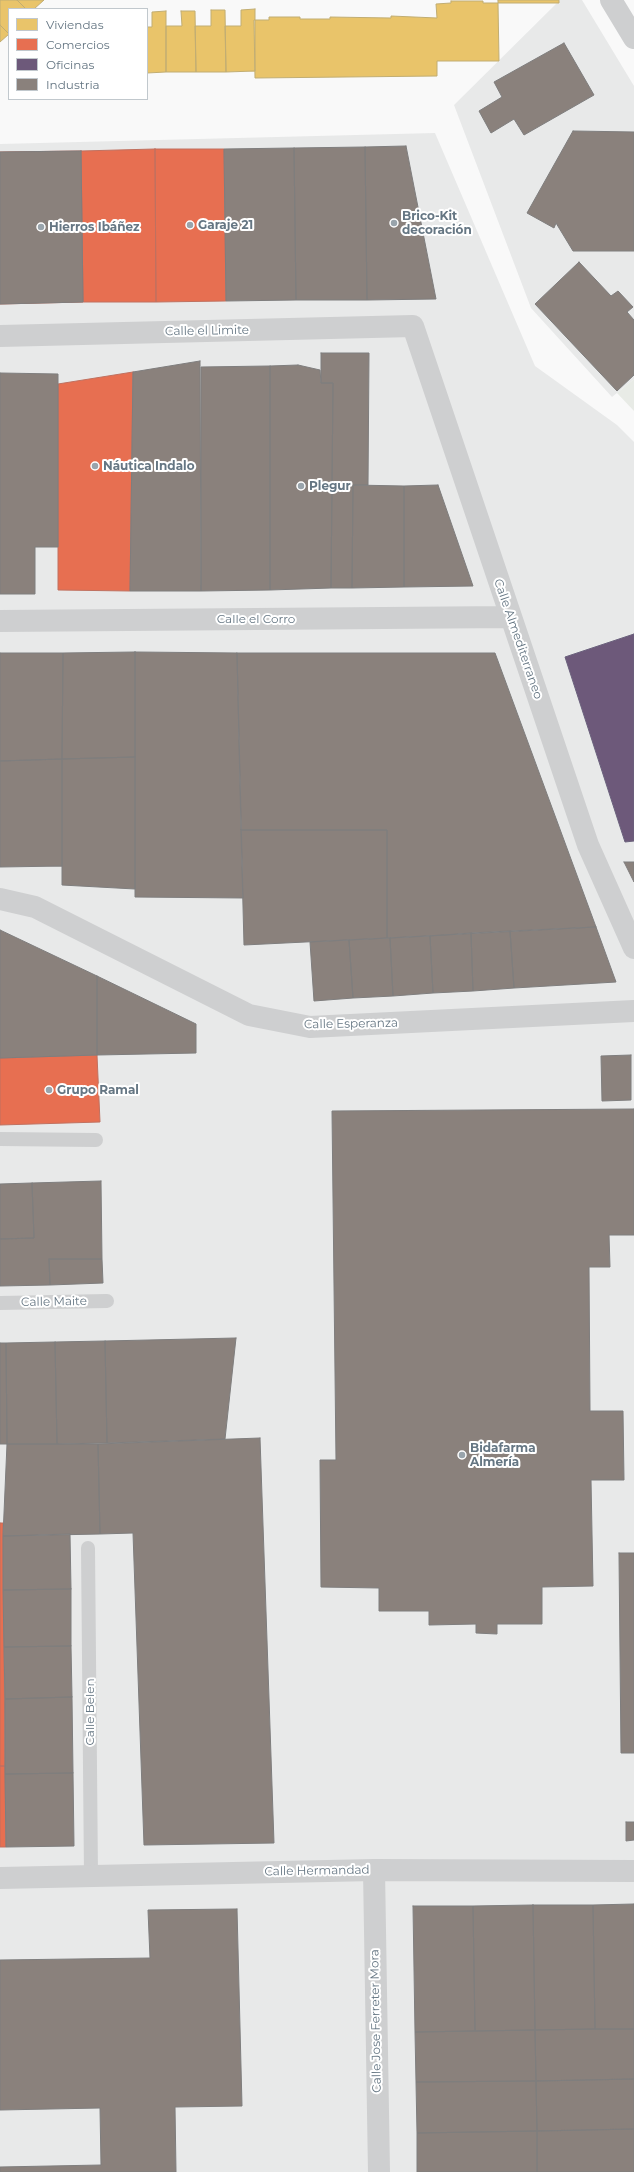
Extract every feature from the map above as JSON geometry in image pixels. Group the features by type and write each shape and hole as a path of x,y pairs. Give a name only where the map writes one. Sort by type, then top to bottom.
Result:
{"street":[{"path":"611,0 634,38"},
{"name":"Calle el Limite","path":"0,336 413,326"},
{"name":"Calle Almediterraneo","path":"413,326 588,845 634,948"},
{"name":"Calle el Corro","path":"0,620 511,617"},
{"name":"Calle Esperanza","path":"0,899 35,906 249,1015 310,1027 634,1011"},
{"name":"Calle Hermandad","path":"0,1878 374,1870 634,1871"},
{"name":"Calle Jose Ferreter Mora","path":"374,1870 379,2172"}],"lane":[{"path":"0,1139 96,1140"},
{"name":"Calle Maite","path":"0,1303 107,1301"},
{"name":"Calle Belen","path":"88,1548 91,1876"}],"shaded area":[{"path":"560,0 582,0 634,86 634,379 612,397 531,308 454,105"},
{"path":"435,133 535,366 617,425 634,442 634,2172 0,2172 0,144"},
{"path":"634,379 634,411 617,393"}],"building: Viviendas":[{"path":"0,0 17,0 25,8 8,8 8,33 0,25"},
{"path":"17,0 44,0 35,8 25,8"},
{"path":"498,0 559,0 559,3 498,3"},
{"path":"451,1 483,1 483,3 498,3 499,61 437,61 437,76 255,78 254,20 269,20 269,17 300,17 300,19 330,19 330,17 391,18 391,16 437,18 436,4 451,3"},
{"path":"255,9 255,71 226,72 225,26 241,26 241,10"},
{"path":"211,10 225,10 226,72 196,72 195,26 211,26"},
{"path":"166,11 166,72 148,73 148,27 152,27 152,12"},
{"path":"181,11 195,11 196,72 166,72 166,26 182,26"},
{"path":"0,25 8,35 0,42"}],"building: Comercios":[{"name":"Garaje 21","path":"155,149 224,149 226,301 156,302"},
{"path":"155,149 156,302 83,302 81,151"},
{"name":"Hierros Ibáñez","path":"81,151 83,302 0,304 0,152"},
{"name":"Náutica Indalo","path":"133,372 130,591 58,590 58,384"},
{"name":"Grupo Ramal","path":"97,1055 100,1122 0,1125 0,1058"},
{"path":"0,1523 3,1523 5,1766 0,1766"},
{"path":"0,1766 5,1766 6,1847 0,1847"}],"building: Oficinas":[{"path":"634,634 634,841 625,842 565,657"}],"building: Industria":[{"path":"564,43 594,95 524,135 514,119 491,133 479,111 502,97 494,82"},
{"path":"573,131 634,132 634,251 573,251 556,223 554,228 527,213"},
{"name":"Brico-Kit decoración","path":"406,146 436,299 367,300 365,147"},
{"path":"365,147 367,300 296,300 294,148"},
{"path":"294,148 296,300 226,301 224,149"},
{"name":"Hierros Ibáñez","path":"81,151 83,302 0,304 0,152"},
{"path":"579,262 611,296 618,291 633,307 627,312 634,320 634,375 617,391 535,304"},
{"path":"321,353 369,353 368,485 353,485 352,588 331,588 333,383 321,383"},
{"path":"200,361 201,591 130,591 133,372"},
{"name":"Plegur","path":"298,365 320,370 321,383 333,383 331,588 270,590 270,366"},
{"path":"270,366 270,590 201,591 201,367"},
{"path":"0,373 58,374 58,547 35,547 35,594 0,594"},
{"path":"353,485 404,486 404,587 352,588"},
{"path":"438,485 473,586 404,587 404,486"},
{"path":"135,652 135,757 62,759 63,653"},
{"path":"135,652 237,653 243,898 135,897"},
{"path":"0,653 63,653 62,759 0,761"},
{"path":"237,653 495,653 596,927 387,938 387,830 241,830"},
{"path":"135,757 135,889 62,885 62,759"},
{"path":"62,759 62,866 0,867 0,761"},
{"path":"241,830 387,830 387,938 244,945"},
{"path":"624,862 634,862 634,882"},
{"path":"596,927 616,982 514,988 510,931"},
{"path":"0,930 97,976 97,1055 0,1058"},
{"path":"510,931 514,988 473,991 471,933"},
{"path":"471,933 473,991 433,993 430,936"},
{"path":"430,936 433,993 393,996 390,938"},
{"path":"390,938 393,996 353,998 349,940"},
{"path":"349,940 353,998 314,1001 310,942"},
{"path":"97,976 196,1024 196,1053 97,1055"},
{"path":"631,1055 631,1100 602,1101 601,1056"},
{"path":"634,1109 634,1235 609,1235 610,1267 589,1267 590,1411 623,1411 624,1480 591,1480 593,1586 542,1587 542,1624 497,1624 497,1634 476,1633 476,1624 429,1625 429,1611 379,1611 379,1588 321,1587 320,1460 336,1460 332,1111"},
{"path":"101,1181 102,1259 49,1259 50,1285 0,1286 0,1239 34,1238 32,1183"},
{"path":"32,1183 34,1238 0,1239 0,1184"},
{"path":"49,1259 102,1259 103,1283 50,1285"},
{"path":"236,1338 225,1439 107,1443 105,1341"},
{"path":"105,1341 107,1443 57,1444 55,1342"},
{"path":"55,1342 57,1444 7,1444 6,1343"},
{"path":"0,1343 6,1343 7,1444 0,1444"},
{"path":"260,1438 274,1843 144,1845 133,1533 100,1534 98,1444"},
{"path":"7,1444 98,1444 100,1534 3,1536"},
{"path":"70,1534 71,1589 3,1590 3,1536"},
{"path":"619,1553 634,1553 634,1753 621,1753"},
{"path":"71,1589 71,1646 4,1647 3,1590"},
{"path":"71,1646 72,1697 5,1699 4,1647"},
{"path":"72,1697 73,1773 5,1774 5,1699"},
{"path":"73,1773 74,1846 6,1847 5,1774"},
{"path":"626,1822 634,1822 634,1840 626,1841"},
{"path":"634,1904 634,2029 595,2029 593,1905"},
{"path":"533,1905 535,2030 475,2031 473,1906"},
{"path":"533,1905 593,1905 595,2029 535,2030"},
{"path":"413,1906 473,1906 475,2031 415,2032"},
{"path":"237,1909 242,2106 175,2107 176,2172 0,2172 0,2167 101,2165 100,2108 0,2110 0,1960 150,1958 148,1910"},
{"path":"634,2029 634,2079 536,2081 535,2030"},
{"path":"535,2030 536,2081 416,2082 415,2032"},
{"path":"634,2079 634,2129 537,2131 536,2081"},
{"path":"536,2081 537,2131 417,2133 416,2082"},
{"path":"634,2129 634,2172 537,2172 537,2131"},
{"path":"537,2131 537,2172 417,2172 417,2133"}],"place":[{"name":"Brico-Kit decoración","path":"394,223"},
{"name":"Garaje 21","path":"190,225"},
{"name":"Hierros Ibáñez","path":"41,227"},
{"name":"Náutica Indalo","path":"95,466"},
{"name":"Plegur","path":"301,486"},
{"name":"Grupo Ramal","path":"49,1090"},
{"name":"Bidafarma Almería","path":"462,1455"}]}
